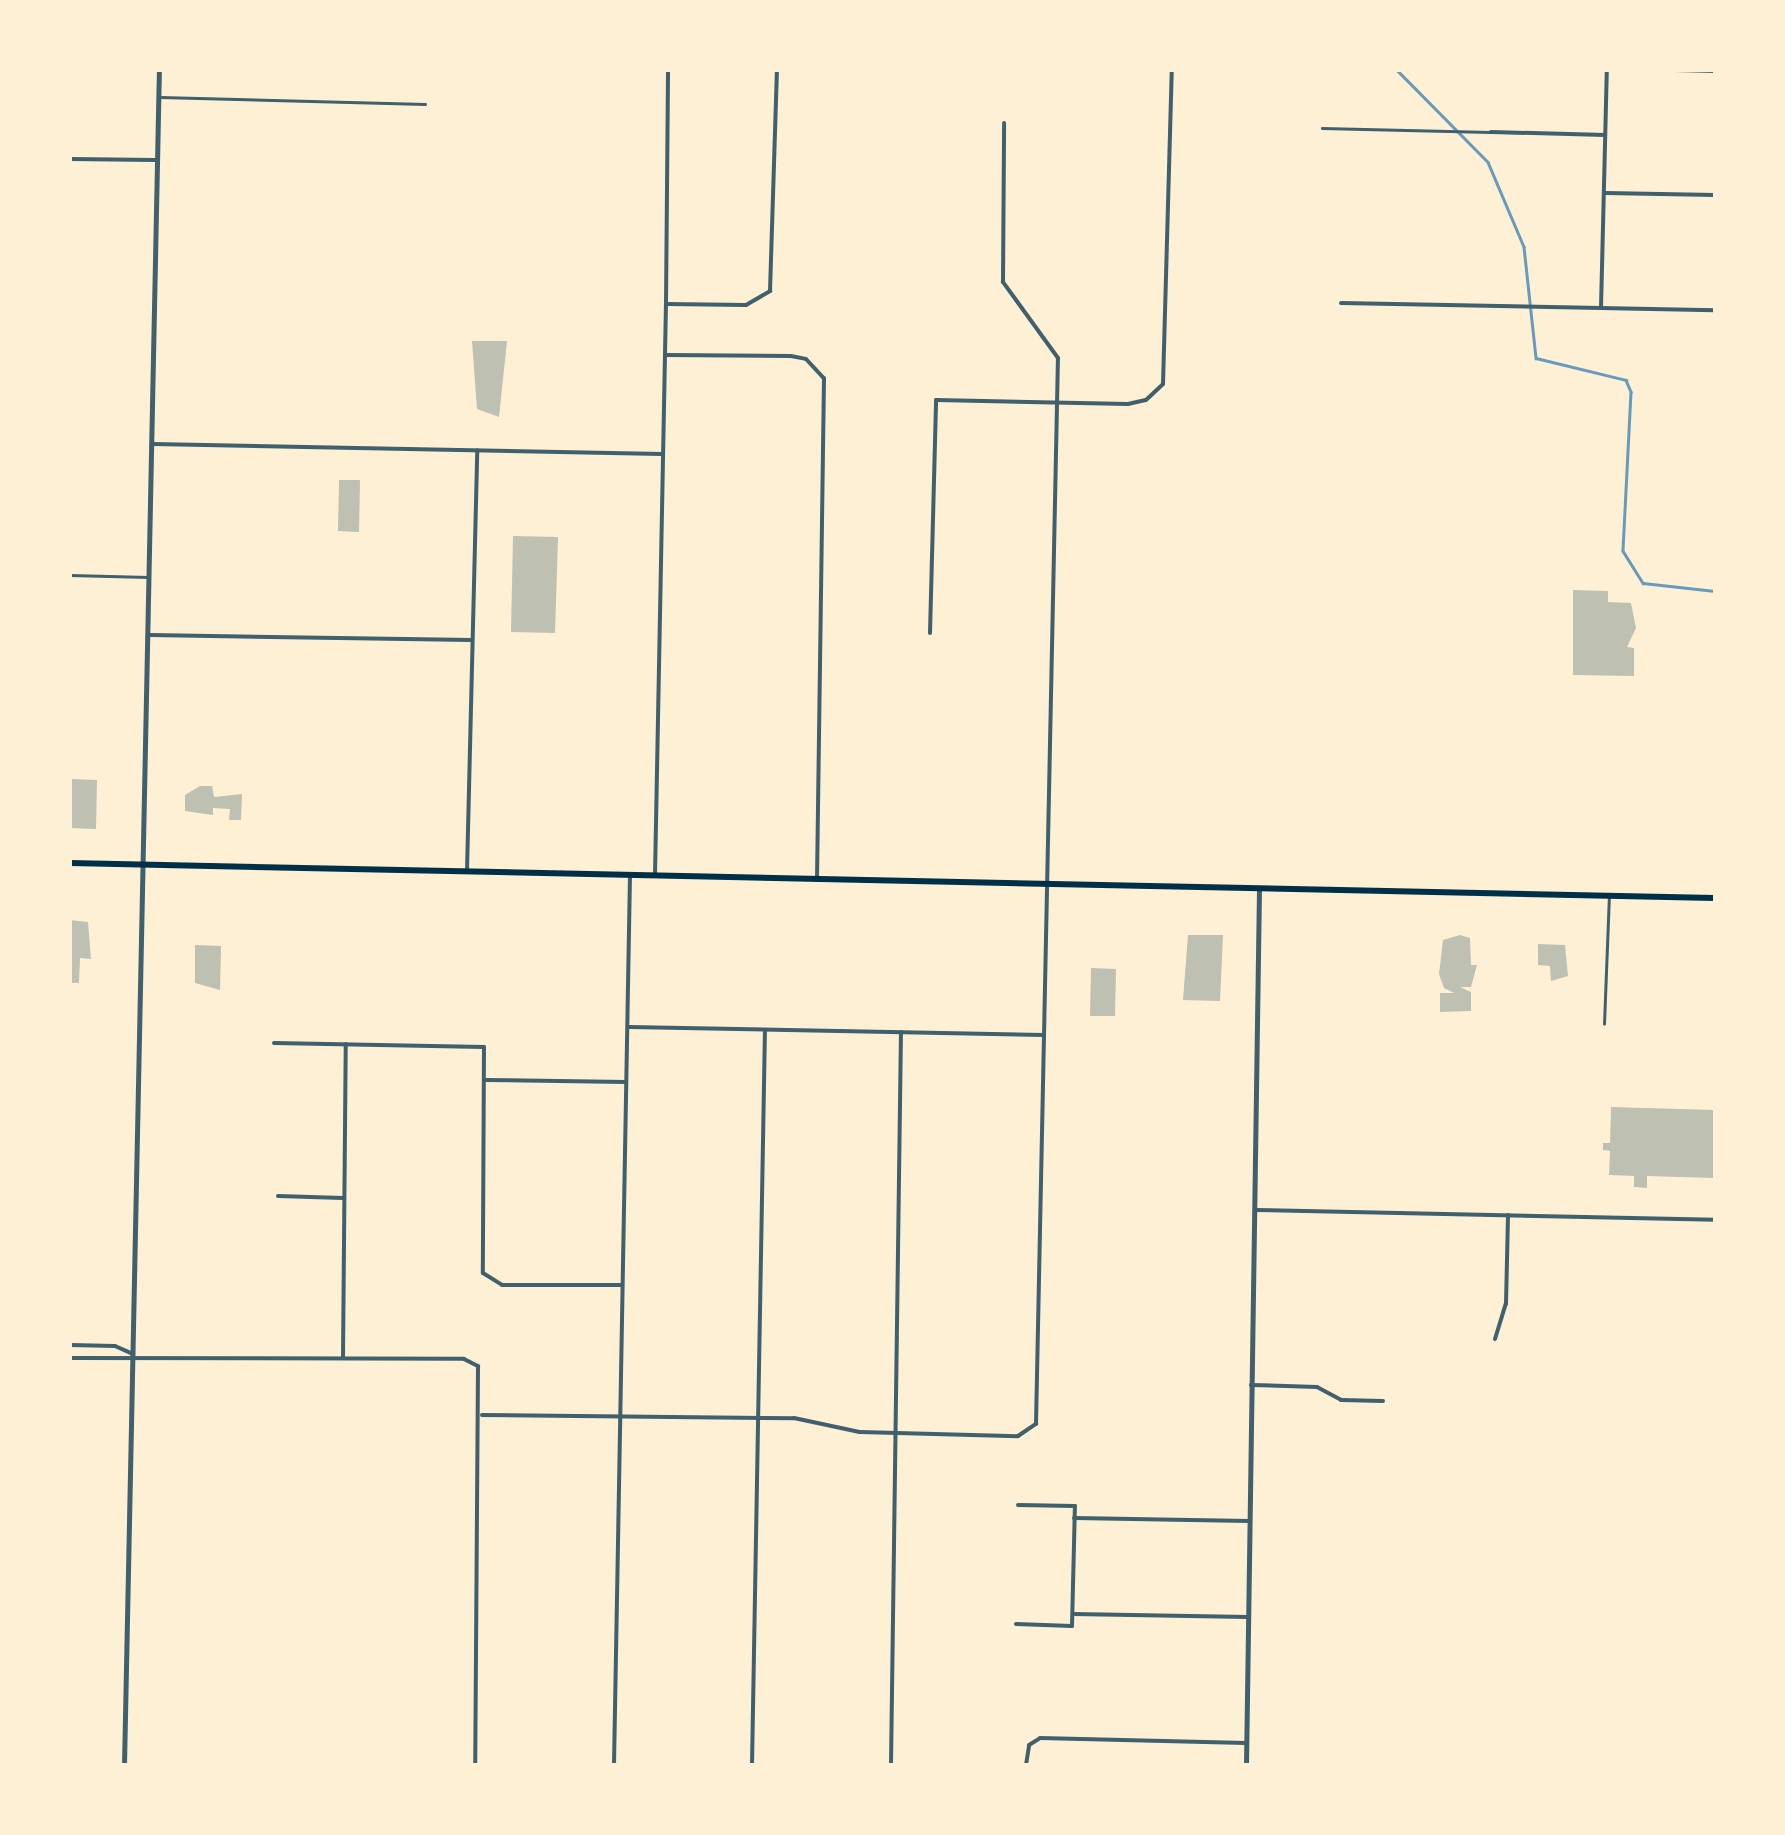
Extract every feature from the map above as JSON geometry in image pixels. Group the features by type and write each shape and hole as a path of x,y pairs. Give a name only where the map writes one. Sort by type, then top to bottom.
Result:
{"highway":[{"path":"70,863 1715,898"}],"street":[{"path":"124,1765 160,70"},
{"path":"655,875 668,70"},
{"path":"666,304 746,305 770,291 777,70"},
{"path":"930,633 936,400 1128,404 1146,400 1163,384 1172,70"},
{"path":"1601,308 1606,70"},
{"path":"1675,70 1715,71"},
{"path":"482,1415 759,1417 898,1433 1018,1436 1033,1430 1058,358 1050,341 1003,282 1004,124"},
{"path":"1491,132 1605,135"},
{"path":"70,159 158,160"},
{"path":"1604,192 1715,195"},
{"path":"1340,303 1715,310"},
{"path":"664,355 791,356 806,359 824,378 816,880"},
{"path":"153,444 662,454"},
{"path":"467,871 477,450"},
{"path":"150,634 472,640"},
{"path":"614,1765 630,874"},
{"path":"1246,1765 1259,888"},
{"path":"627,1027 1044,1035"},
{"path":"752,1765 765,1030"},
{"path":"892,1765 901,1032"},
{"path":"274,1043 484,1047 481,1266 487,1279 502,1284 622,1286"},
{"path":"343,1358 346,1044"},
{"path":"484,1080 626,1082"},
{"path":"278,1196 343,1198"},
{"path":"1253,1210 1715,1220"},
{"path":"1495,1339 1506,1304 1508,1216"},
{"path":"70,1345 115,1346 133,1354"},
{"path":"70,1358 115,1360 133,1354 472,1362 483,1379 475,1765"},
{"path":"1250,1385 1317,1387 1341,1400 1383,1401"},
{"path":"1016,1624 1072,1626 1074,1518 1074,1506 1018,1505"},
{"path":"1074,1518 1249,1521"},
{"path":"1072,1614 1248,1618"},
{"path":"1026,1765 1029,1745 1040,1738 1247,1743"}],"lane":[{"path":"159,97 425,104"},
{"path":"1322,128 1491,132"},
{"path":"70,575 151,576"},
{"path":"1604,1024 1609,895"}],"building":[{"path":"472,341 507,341 499,417 477,409"},
{"path":"339,480 360,480 359,532 338,531"},
{"path":"513,536 558,537 555,633 511,632"},
{"path":"1573,590 1608,591 1608,602 1631,603 1636,628 1627,647 1634,648 1634,676 1573,675"},
{"path":"70,779 97,780 96,829 70,828"},
{"path":"200,786 212,786 214,797 242,794 241,820 229,820 230,809 213,808 213,815 185,811 185,795"},
{"path":"70,920 88,922 91,959 80,958 79,983 70,983"},
{"path":"1188,935 1223,935 1220,1001 1183,1000"},
{"path":"1460,935 1470,938 1471,965 1477,965 1471,987 1460,987 1471,992 1471,1011 1440,1012 1440,993 1454,993 1444,988 1439,974 1443,940"},
{"path":"1538,944 1565,945 1568,976 1551,981 1550,966 1538,965"},
{"path":"195,945 221,946 220,990 195,983"},
{"path":"1091,968 1116,969 1115,1016 1090,1016"},
{"path":"1611,1107 1715,1110 1713,1178 1647,1176 1647,1188 1634,1187 1634,1176 1609,1175 1610,1151 1603,1150 1603,1143 1610,1143"}],"waterway":[{"path":"1397,70 1488,162 1524,247 1536,358 1626,380 1631,392 1623,551 1643,583 1715,591"}]}
